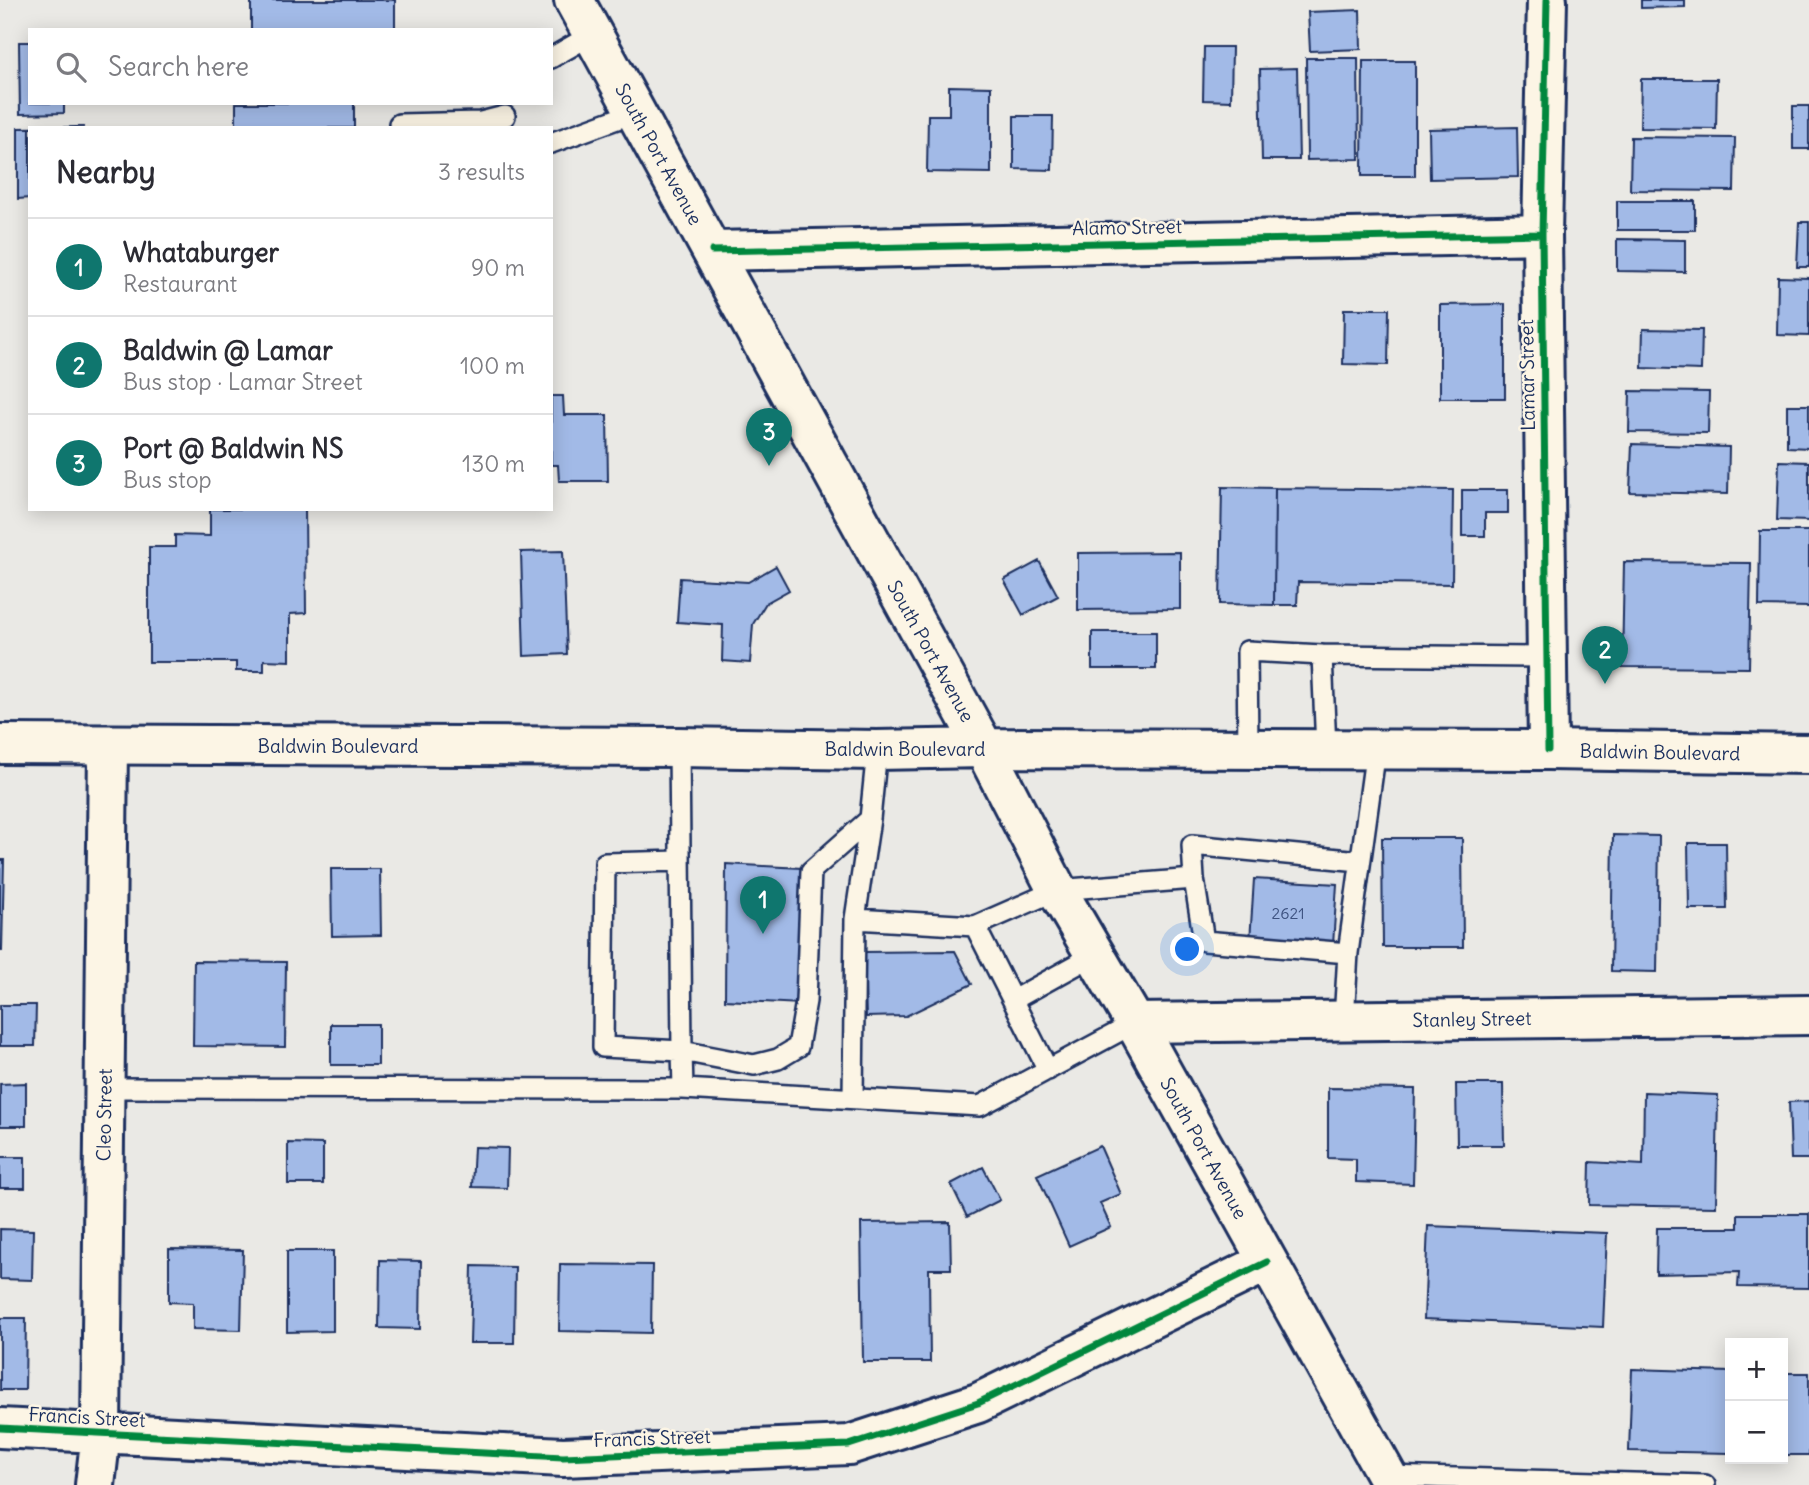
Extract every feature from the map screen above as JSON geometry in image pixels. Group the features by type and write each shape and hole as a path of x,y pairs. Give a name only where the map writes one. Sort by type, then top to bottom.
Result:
{"street":[{"name":"South Port Avenue","path":"574,0 984,748 1057,890 1135,1023 1389,1481"},
{"name":"Lamar Street","path":"1548,0 1542,234 1548,750"},
{"name":"Alamo Street","path":"712,251 1542,234"},
{"name":"Baldwin Boulevard","path":"0,744 877,750 1376,749 1809,754"},
{"name":"Cleo Street","path":"95,1485 101,1433 108,745"},
{"name":"Stanley Street","path":"1135,1023 1809,1015"},
{"name":"Francis Street","path":"0,1428 101,1433 563,1471 849,1445 978,1403 1267,1262"}],"lane":[{"path":"553,57 593,34"},
{"path":"553,142 636,112"},
{"path":"399,124 481,122 507,116"},
{"path":"1248,749 1247,651 1322,655 1546,657"},
{"path":"1322,655 1326,749"},
{"path":"679,747 683,1089"},
{"path":"1344,1020 1348,953 1376,749"},
{"path":"853,1098 855,919 877,750"},
{"path":"680,861 605,863 603,1047 682,1051 754,1065 778,1059 798,1046 806,1001 811,872 870,819"},
{"path":"1348,953 1204,941 1194,880 1192,845 1360,861"},
{"path":"855,919 975,926 1057,890 1194,880"},
{"path":"975,926 1048,1070"},
{"path":"1013,1000 1096,954"},
{"path":"104,1088 683,1089 980,1107 1135,1023"},
{"path":"1389,1481 1705,1485"}],"building":[{"path":"251,0 395,0 395,28 251,28"},
{"path":"1641,0 1685,0 1685,7 1641,8"},
{"path":"1360,10 1361,49 1310,51 1308,12"},
{"path":"19,42 28,42 28,105 64,105 64,113 20,114"},
{"path":"1204,47 1232,47 1231,101 1203,100"},
{"path":"1306,58 1358,58 1359,159 1307,160"},
{"path":"1363,61 1415,61 1415,176 1362,176"},
{"path":"1297,68 1299,160 1262,160 1260,69"},
{"path":"1641,79 1717,79 1716,129 1640,128"},
{"path":"949,86 991,87 991,173 927,172 928,115 949,115"},
{"path":"236,105 354,105 354,126 236,126"},
{"path":"1793,106 1809,106 1809,149 1793,149"},
{"path":"1014,116 1053,116 1052,170 1014,169"},
{"path":"1517,127 1518,177 1430,179 1429,129"},
{"path":"18,128 28,128 28,198 18,199"},
{"path":"1631,137 1735,138 1734,191 1630,190"},
{"path":"1617,201 1695,201 1695,230 1617,230"},
{"path":"1799,222 1809,222 1809,267 1797,267"},
{"path":"1617,239 1685,240 1685,272 1617,271"},
{"path":"1778,277 1809,278 1809,336 1777,335"},
{"path":"1505,304 1505,398 1440,398 1440,305"},
{"path":"1344,309 1389,309 1388,365 1343,364"},
{"path":"1643,329 1702,330 1701,370 1642,368"},
{"path":"1630,391 1709,392 1708,433 1629,432"},
{"path":"553,396 563,396 564,415 607,415 608,481 559,481 558,465 553,465"},
{"path":"1787,405 1809,405 1809,448 1787,447"},
{"path":"1632,444 1729,447 1728,494 1630,492"},
{"path":"1779,461 1809,462 1809,521 1777,520"},
{"path":"1222,487 1275,488 1274,605 1220,604"},
{"path":"1275,488 1453,490 1452,584 1298,582 1297,605 1274,605"},
{"path":"1462,490 1508,490 1508,513 1485,513 1485,536 1462,536"},
{"path":"210,511 305,511 306,613 290,614 290,661 264,660 264,671 236,671 236,662 149,662 149,547 175,547 175,535 210,536"},
{"path":"1760,531 1809,531 1809,607 1759,606"},
{"path":"563,551 567,654 524,656 521,552"},
{"path":"1180,552 1180,609 1078,610 1078,553"},
{"path":"1039,561 1058,596 1023,615 1004,580"},
{"path":"1624,562 1751,563 1749,668 1622,667"},
{"path":"776,566 789,590 766,603 753,624 750,663 722,661 723,625 677,622 680,578 748,582"},
{"path":"1092,632 1156,632 1156,669 1092,669"},
{"path":"1613,835 1659,836 1657,972 1611,971"},
{"path":"1382,838 1462,838 1463,947 1383,947"},
{"path":"1688,843 1726,843 1727,909 1689,909"},
{"path":"0,860 4,860 2,951 0,951"},
{"path":"726,864 802,868 800,1004 725,1000"},
{"path":"331,869 380,869 381,935 332,936"},
{"path":"1254,879 1337,884 1333,945 1250,941"},
{"path":"955,951 972,984 906,1016 866,1017 864,952"},
{"path":"194,961 286,962 285,1047 193,1046"},
{"path":"0,1005 36,1005 35,1046 0,1046"},
{"path":"331,1024 378,1024 378,1065 331,1065"},
{"path":"26,1083 26,1126 0,1126 0,1084"},
{"path":"1456,1084 1503,1084 1504,1145 1457,1145"},
{"path":"1328,1088 1415,1089 1413,1184 1356,1182 1356,1159 1328,1158"},
{"path":"1644,1092 1718,1095 1716,1207 1589,1205 1590,1162 1643,1165"},
{"path":"1809,1101 1809,1159 1791,1159 1789,1102"},
{"path":"288,1143 323,1144 323,1184 288,1184"},
{"path":"1100,1146 1121,1194 1100,1203 1111,1227 1069,1246 1037,1175"},
{"path":"474,1147 508,1148 507,1188 472,1187"},
{"path":"0,1157 25,1157 25,1188 0,1188"},
{"path":"983,1167 1000,1200 967,1217 951,1184"},
{"path":"1738,1214 1809,1214 1809,1288 1738,1287 1739,1272 1656,1274 1657,1228 1738,1228"},
{"path":"950,1222 951,1269 929,1269 930,1362 863,1362 861,1223"},
{"path":"1428,1226 1607,1233 1603,1327 1424,1319"},
{"path":"0,1229 33,1230 32,1280 0,1279"},
{"path":"169,1249 243,1250 241,1330 193,1329 193,1303 169,1302"},
{"path":"287,1251 333,1251 333,1331 287,1332"},
{"path":"380,1260 421,1261 420,1329 379,1328"},
{"path":"560,1264 652,1265 651,1333 559,1331"},
{"path":"472,1266 515,1267 514,1343 470,1343"},
{"path":"0,1318 26,1318 25,1390 0,1390"},
{"path":"1632,1369 1725,1372 1725,1453 1629,1451"},
{"path":"1788,1373 1809,1373 1809,1455 1788,1455"}],"cycle path":[{"path":"1547,0 1542,234 1548,750"},
{"path":"712,251 1542,234"},
{"path":"0,1428 563,1457 849,1445 978,1403 1267,1262"}],"place":[{"name":"Port @ Baldwin NS","path":"769,466"},
{"name":"Baldwin @ Lamar","path":"1605,684"},
{"name":"Whataburger","path":"763,934"}]}
